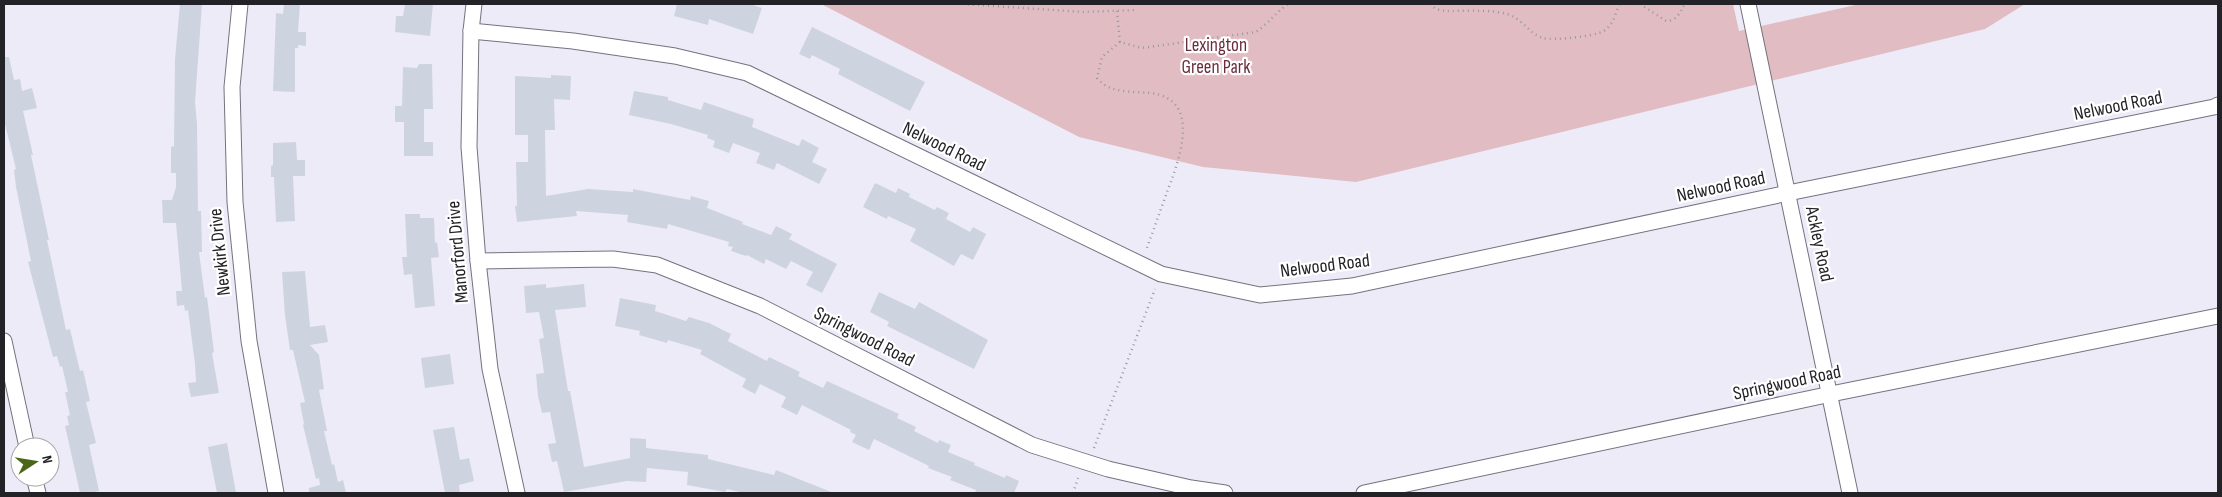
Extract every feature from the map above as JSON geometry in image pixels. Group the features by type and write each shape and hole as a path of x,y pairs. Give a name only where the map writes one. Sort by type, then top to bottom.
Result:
{"street":[{"name":"Newkirk Drive","path":"240,4 232,88 235,202 249,341 276,493"},
{"name":"Manorford Drive","path":"474,4 471,32 470,147 478,261 490,369 517,493"},
{"name":"Ackley Road","path":"1748,4 1831,394 1850,493"},
{"name":"Nelwood Road","path":"471,32 572,42 675,56 747,73 1161,274 1260,295 1352,286 1788,193 2214,108 2218,105"},
{"name":"Springwood Road","path":"478,261 613,259 657,265 760,306 1032,445 1108,469 1191,488 1225,493"},
{"name":"Springwood Road","path":"1364,493 1831,394 2218,316"},
{"path":"4,341 25,437"}],"path":[{"path":"963,4 1083,12 1136,10"},
{"path":"1120,42 1142,48 1249,34 1263,28 1276,12 1288,4"},
{"path":"1430,4 1436,9 1445,11 1504,14 1520,21 1543,38 1597,33 1605,30 1612,24 1619,4"},
{"path":"1640,4 1666,21 1669,21 1675,20 1685,4"},
{"path":"1117,11 1120,42"},
{"path":"1120,42 1102,57 1097,78 1102,85 1122,91 1160,95 1177,107 1182,121 1181,151 1146,251"},
{"path":"1093,450 1155,289"},
{"path":"1073,493 1078,478"}],"green space":[{"name":"Lexington Green Park","path":"821,4 1733,4 1739,31 1860,4 2025,4 1985,29 1356,182 1203,167 1079,137"}],"building":[{"path":"180,4 202,4 195,102 198,211 201,211 202,252 199,252 205,298 207,297 214,352 212,353 219,393 191,397 188,383 196,382 195,364 188,310 185,311 184,305 177,306 176,291 182,291 176,223 163,223 162,200 172,200 176,187 176,173 171,173 171,147 174,146 175,59"},
{"path":"284,4 300,4 298,32 306,32 306,46 298,45 298,48 295,48 295,92 273,91 276,13 283,14"},
{"path":"405,4 433,4 430,36 395,32 396,16 403,16"},
{"path":"677,4 750,4 762,8 753,34 709,19 708,25 674,16"},
{"path":"812,27 925,82 910,111 838,74 840,69 812,55 810,59 799,54"},
{"path":"4,57 9,57 14,80 20,79 22,91 32,88 37,108 23,111 66,330 70,329 80,371 83,370 90,401 86,402 96,443 89,445 99,491 80,493 65,426 69,425 67,416 70,415 65,392 68,392 62,366 60,367 57,356 53,357 28,262 31,261 16,187 14,170 16,169 4,120"},
{"path":"419,64 432,64 433,109 424,109 424,142 433,142 433,156 404,156 404,122 395,122 395,106 402,106 403,67 417,68"},
{"path":"551,75 571,76 570,100 554,99 555,130 545,130 546,196 588,189 633,192 633,189 690,200 691,196 709,201 707,208 771,235 776,226 792,234 789,239 837,264 822,293 806,285 813,272 791,261 786,269 766,259 764,264 747,255 731,251 733,247 728,246 729,242 668,224 667,229 627,222 628,215 576,211 577,216 517,222 515,206 517,206 516,162 528,162 528,135 515,135 515,76 551,78"},
{"path":"634,91 668,97 668,100 701,110 704,102 754,119 752,127 799,146 802,139 819,148 812,162 827,169 819,184 777,163 774,170 756,163 760,153 733,143 729,153 713,147 715,141 707,138 708,135 671,124 629,115"},
{"path":"296,142 297,160 305,160 305,176 293,176 295,221 276,222 274,177 271,177 273,143"},
{"path":"875,183 896,193 898,188 910,194 909,197 935,210 937,207 949,213 946,219 970,232 973,227 986,234 973,260 961,254 954,266 910,241 916,229 888,216 887,219 863,207"},
{"path":"405,214 420,214 420,218 434,218 435,243 437,242 439,257 431,258 435,306 415,308 412,274 404,275 402,257 407,257"},
{"path":"305,271 310,327 325,325 328,342 310,345 319,355 324,389 319,390 327,431 324,431 338,482 343,480 346,493 309,493 309,488 320,485 319,478 316,479 303,425 300,403 305,402 293,350 290,350 285,316 282,272"},
{"path":"546,284 546,288 584,284 586,307 555,310 568,391 570,391 584,467 630,458 630,438 646,439 646,448 708,455 708,459 774,475 776,470 834,493 744,493 727,489 725,492 687,485 688,472 647,468 646,482 627,481 564,492 557,461 552,462 548,444 556,443 550,412 542,413 538,396 536,374 544,373 539,339 544,338 539,312 526,313 524,286"},
{"path":"879,292 915,309 919,302 988,340 974,369 887,326 889,322 870,312"},
{"path":"620,298 656,305 655,311 686,321 689,317 709,323 731,334 728,341 767,361 769,357 800,372 798,376 823,388 827,381 899,414 897,418 916,427 914,431 938,443 939,440 951,445 948,452 1005,478 1006,475 1019,481 1014,493 975,493 976,490 950,480 952,477 928,468 929,466 874,439 869,450 852,442 856,435 850,432 851,430 802,405 797,415 781,407 786,397 760,384 755,394 742,387 746,379 700,354 702,350 668,340 667,343 639,335 640,331 615,326"},
{"path":"450,354 454,384 425,388 421,358"},
{"path":"454,427 460,460 469,458 474,481 459,485 460,493 445,493 433,430"},
{"path":"227,443 236,493 217,493 208,447"}]}
